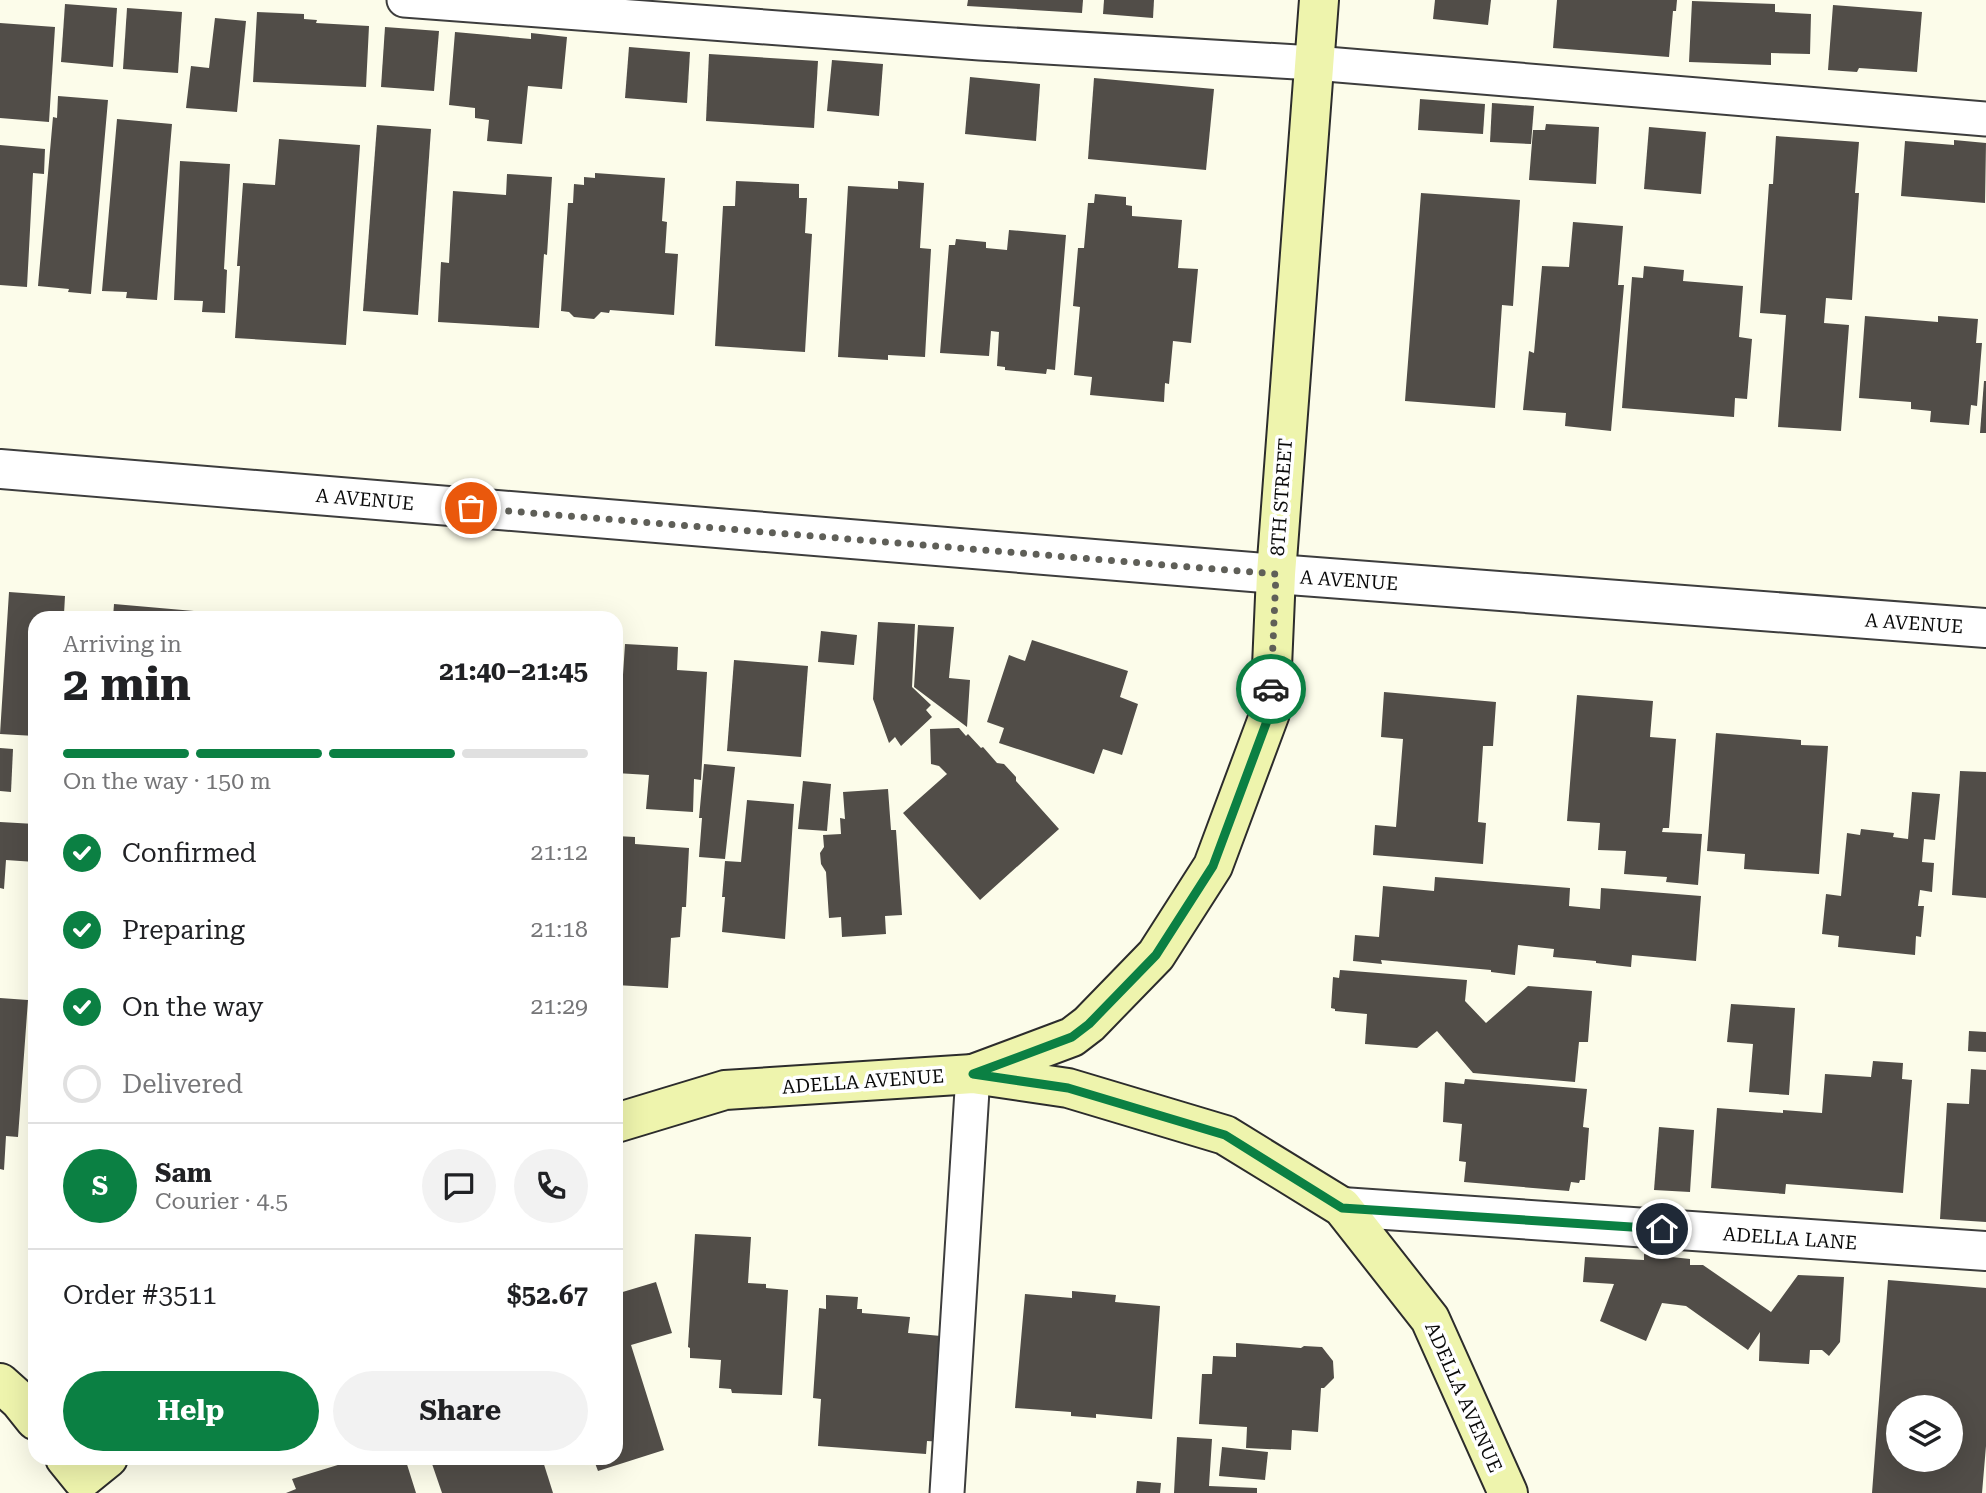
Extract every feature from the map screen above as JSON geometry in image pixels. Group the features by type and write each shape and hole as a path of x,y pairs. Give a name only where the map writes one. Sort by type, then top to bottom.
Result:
{"street":[{"name":"8TH STREET","path":"973,1074 1072,1037 1089,1024 1156,955 1213,866 1270,713 1276,574 1319,0"},
{"name":"A AVENUE","path":"0,469 1276,574 1986,628"},
{"name":"ADELLA AVENUE","path":"623,1121 725,1090 973,1074 1068,1088 1225,1135 1342,1208 1430,1319 1508,1493"},
{"name":"ADELLA LANE","path":"1342,1208 1986,1251"},
{"path":"0,1383 28,1412"}],"lane":[{"path":"404,0 980,43 1314,63 1986,119"},
{"path":"947,1493 973,1074"}],"building":[{"path":"968,0 1083,0 1082,13 967,6"},
{"path":"1104,0 1154,0 1153,18 1103,14"},
{"path":"1435,0 1491,0 1488,25 1433,19"},
{"path":"1557,0 1677,0 1676,11 1673,11 1669,57 1553,48"},
{"path":"1692,1 1775,4 1775,12 1811,14 1810,54 1771,53 1771,65 1689,62"},
{"path":"65,4 117,8 113,67 61,62"},
{"path":"1833,5 1922,12 1917,72 1859,68 1857,72 1828,70"},
{"path":"127,8 182,12 178,73 123,69"},
{"path":"257,12 304,14 304,19 317,20 316,23 369,26 366,87 253,82"},
{"path":"215,18 246,21 237,112 186,108 191,66 209,68"},
{"path":"0,23 55,27 49,122 0,118"},
{"path":"385,27 439,31 434,91 381,87"},
{"path":"455,32 531,39 531,33 567,37 562,89 528,86 522,144 487,141 489,120 475,118 475,108 449,105"},
{"path":"629,47 690,52 687,103 625,98"},
{"path":"709,54 818,61 814,128 706,121"},
{"path":"832,60 883,64 879,116 827,111"},
{"path":"970,77 1040,84 1036,141 965,134"},
{"path":"1094,78 1214,89 1206,170 1088,159"},
{"path":"58,96 108,100 91,294 38,286 53,117 57,118"},
{"path":"1420,99 1485,104 1483,134 1418,130"},
{"path":"1492,103 1534,106 1531,144 1490,142"},
{"path":"117,119 172,124 157,300 126,298 127,292 102,291"},
{"path":"1546,124 1599,127 1596,184 1529,180 1533,130 1545,130"},
{"path":"377,125 431,129 418,315 363,311"},
{"path":"1649,127 1706,132 1701,194 1644,189"},
{"path":"1776,136 1859,142 1855,193 1859,193 1852,300 1826,298 1824,323 1849,325 1841,431 1778,427 1786,315 1760,313 1769,184 1773,184"},
{"path":"279,139 360,145 346,345 235,338 243,183 275,185"},
{"path":"1954,140 1986,143 1985,203 1901,196 1905,141 1954,145"},
{"path":"0,145 45,149 44,174 33,173 27,287 0,285"},
{"path":"180,161 230,164 224,269 227,270 225,313 202,312 203,301 174,300"},
{"path":"595,173 665,178 662,221 667,222 665,253 678,254 674,315 610,310 609,313 601,312 594,319 574,317 569,312 561,311 568,203 573,203 574,184 584,185 584,177 595,178"},
{"path":"507,174 552,177 539,328 438,322 441,262 449,263 453,191 506,195"},
{"path":"736,181 799,184 799,198 807,198 805,233 812,234 805,352 715,346 723,206 735,206"},
{"path":"898,181 924,183 920,248 931,249 925,357 888,355 888,360 838,357 848,186 898,189"},
{"path":"1421,193 1520,200 1513,306 1502,305 1495,408 1405,401"},
{"path":"1095,194 1126,197 1126,205 1132,206 1132,216 1182,220 1178,268 1198,269 1191,343 1173,341 1169,384 1165,383 1164,402 1090,395 1092,377 1074,375 1080,307 1073,306 1078,248 1084,248 1088,203 1094,203"},
{"path":"1573,222 1623,226 1618,285 1624,285 1611,431 1565,426 1566,413 1523,410 1529,351 1534,353 1542,266 1569,267"},
{"path":"1009,230 1066,235 1055,370 1047,369 1046,374 1005,370 1005,367 997,366 999,332 991,331 989,356 940,353 949,245 955,245 956,239 986,242 986,248 1007,250"},
{"path":"1644,266 1684,270 1683,281 1743,286 1739,337 1752,339 1747,399 1735,398 1734,417 1622,408 1632,277 1643,278"},
{"path":"1865,316 1938,322 1938,316 1978,319 1976,343 1982,343 1977,406 1971,405 1969,425 1930,422 1931,411 1911,409 1911,402 1859,398"},
{"path":"1984,381 1986,433 1980,433"},
{"path":"9,592 65,596 64,611 28,611 28,736 0,734"},
{"path":"114,604 194,611 114,611"},
{"path":"878,622 915,624 912,687 931,705 926,710 932,717 901,746 895,737 889,743 873,699"},
{"path":"918,625 954,627 949,678 970,680 967,727 914,687"},
{"path":"821,631 857,635 854,665 818,662"},
{"path":"1032,640 1128,671 1120,697 1138,704 1122,755 1103,749 1094,774 999,743 1004,728 987,722 1009,655 1025,661"},
{"path":"625,644 678,647 677,670 707,672 701,780 694,779 693,812 646,809 649,775 623,773"},
{"path":"734,660 808,666 801,757 727,751"},
{"path":"1384,692 1496,702 1493,746 1483,746 1478,822 1486,823 1483,864 1373,855 1375,825 1396,827 1403,739 1381,737"},
{"path":"1577,695 1653,701 1650,737 1676,739 1669,828 1663,828 1662,832 1702,834 1698,885 1666,882 1667,877 1624,874 1626,851 1598,850 1600,823 1567,821"},
{"path":"959,728 983,747 997,763 1004,764 1059,829 980,900 903,813 947,774 939,766 931,764 930,729"},
{"path":"1716,733 1801,740 1801,745 1828,746 1819,874 1744,869 1745,854 1707,851"},
{"path":"0,748 13,749 11,792 0,791"},
{"path":"704,764 735,767 725,859 699,857"},
{"path":"1960,771 1986,772 1986,898 1952,895"},
{"path":"803,781 831,784 827,831 798,829"},
{"path":"888,789 891,830 896,830 902,915 885,916 886,934 842,937 841,917 829,918 826,872 821,864 820,853 824,847 823,835 841,834 840,818 845,819 843,792"},
{"path":"1912,792 1940,794 1935,840 1924,839 1922,862 1934,863 1932,892 1920,890 1918,906 1924,906 1921,937 1916,936 1915,955 1838,947 1839,936 1822,934 1826,894 1841,896 1847,833 1860,835 1861,829 1894,833 1893,837 1908,839"},
{"path":"747,800 794,804 785,939 722,932 725,861 741,862"},
{"path":"0,822 28,824 28,862 6,860 4,889 0,888"},
{"path":"623,836 635,837 635,844 689,848 686,907 682,907 680,937 671,938 668,988 623,985"},
{"path":"1435,877 1570,888 1569,906 1600,909 1601,888 1701,896 1696,961 1632,955 1631,967 1553,957 1554,949 1518,945 1515,975 1491,970 1381,960 1382,964 1353,961 1355,935 1379,937 1383,886 1434,891"},
{"path":"1340,970 1467,980 1465,1001 1486,1023 1528,986 1592,991 1588,1042 1579,1042 1575,1082 1473,1073 1437,1031 1417,1048 1365,1044 1367,1014 1335,1011 1331,1008 1333,977 1339,978"},
{"path":"0,998 28,1000 18,1137 6,1136 4,1170 0,1169"},
{"path":"1731,1004 1795,1008 1789,1095 1749,1092 1753,1044 1727,1042"},
{"path":"1969,1031 1986,1032 1986,1052 1968,1051"},
{"path":"1873,1061 1903,1063 1902,1079 1912,1080 1903,1193 1786,1184 1785,1194 1711,1188 1717,1108 1822,1113 1825,1074 1871,1077"},
{"path":"1971,1069 1986,1070 1986,1222 1940,1219 1947,1103 1969,1104"},
{"path":"1465,1079 1587,1089 1583,1127 1589,1128 1585,1180 1580,1180 1579,1183 1571,1182 1569,1191 1464,1182 1466,1162 1459,1161 1462,1124 1443,1122 1445,1082 1464,1084"},
{"path":"1659,1127 1694,1130 1690,1192 1654,1190"},
{"path":"695,1234 751,1237 748,1283 766,1284 766,1288 788,1290 782,1395 732,1393 731,1389 719,1388 721,1360 690,1358 688,1347"},
{"path":"1644,1254 1690,1259 1690,1265 1703,1265 1771,1312 1798,1275 1844,1277 1840,1342 1829,1356 1822,1350 1810,1350 1809,1364 1759,1361 1760,1332 1748,1350 1686,1306 1662,1303 1646,1341 1600,1321 1614,1284 1583,1282 1585,1257 1644,1260"},
{"path":"1888,1280 1986,1288 1986,1446 1982,1493 1872,1493"},
{"path":"656,1282 672,1333 631,1345 664,1450 623,1463 623,1292"},
{"path":"1072,1291 1116,1295 1115,1302 1160,1306 1152,1419 1096,1414 1096,1418 1071,1416 1071,1412 1015,1408 1025,1294 1072,1298"},
{"path":"826,1295 858,1297 857,1309 862,1309 862,1313 910,1317 908,1333 952,1337 945,1442 927,1441 926,1454 818,1446 821,1399 813,1398 819,1308 826,1309"},
{"path":"1236,1343 1322,1347 1333,1361 1334,1378 1321,1388 1318,1432 1292,1430 1291,1450 1246,1448 1247,1427 1199,1424 1202,1374 1212,1374 1213,1356 1236,1357"},
{"path":"1177,1437 1212,1439 1209,1486 1257,1488 1257,1493 1174,1493"},
{"path":"1222,1447 1268,1452 1265,1480 1219,1476"},
{"path":"338,1465 407,1465 416,1493 286,1493 296,1489 292,1479"},
{"path":"432,1465 544,1465 553,1493 442,1493"},
{"path":"596,1465 617,1465 598,1471"},
{"path":"1137,1481 1161,1483 1160,1493 1136,1493"}],"way so far":[{"path":"471,508 1276,574 1271,689"}],"route":[{"path":"1271,689 1270,713 1213,866 1156,955 1089,1024 1072,1037 973,1074 1068,1088 1225,1135 1342,1208 1662,1229"}]}
